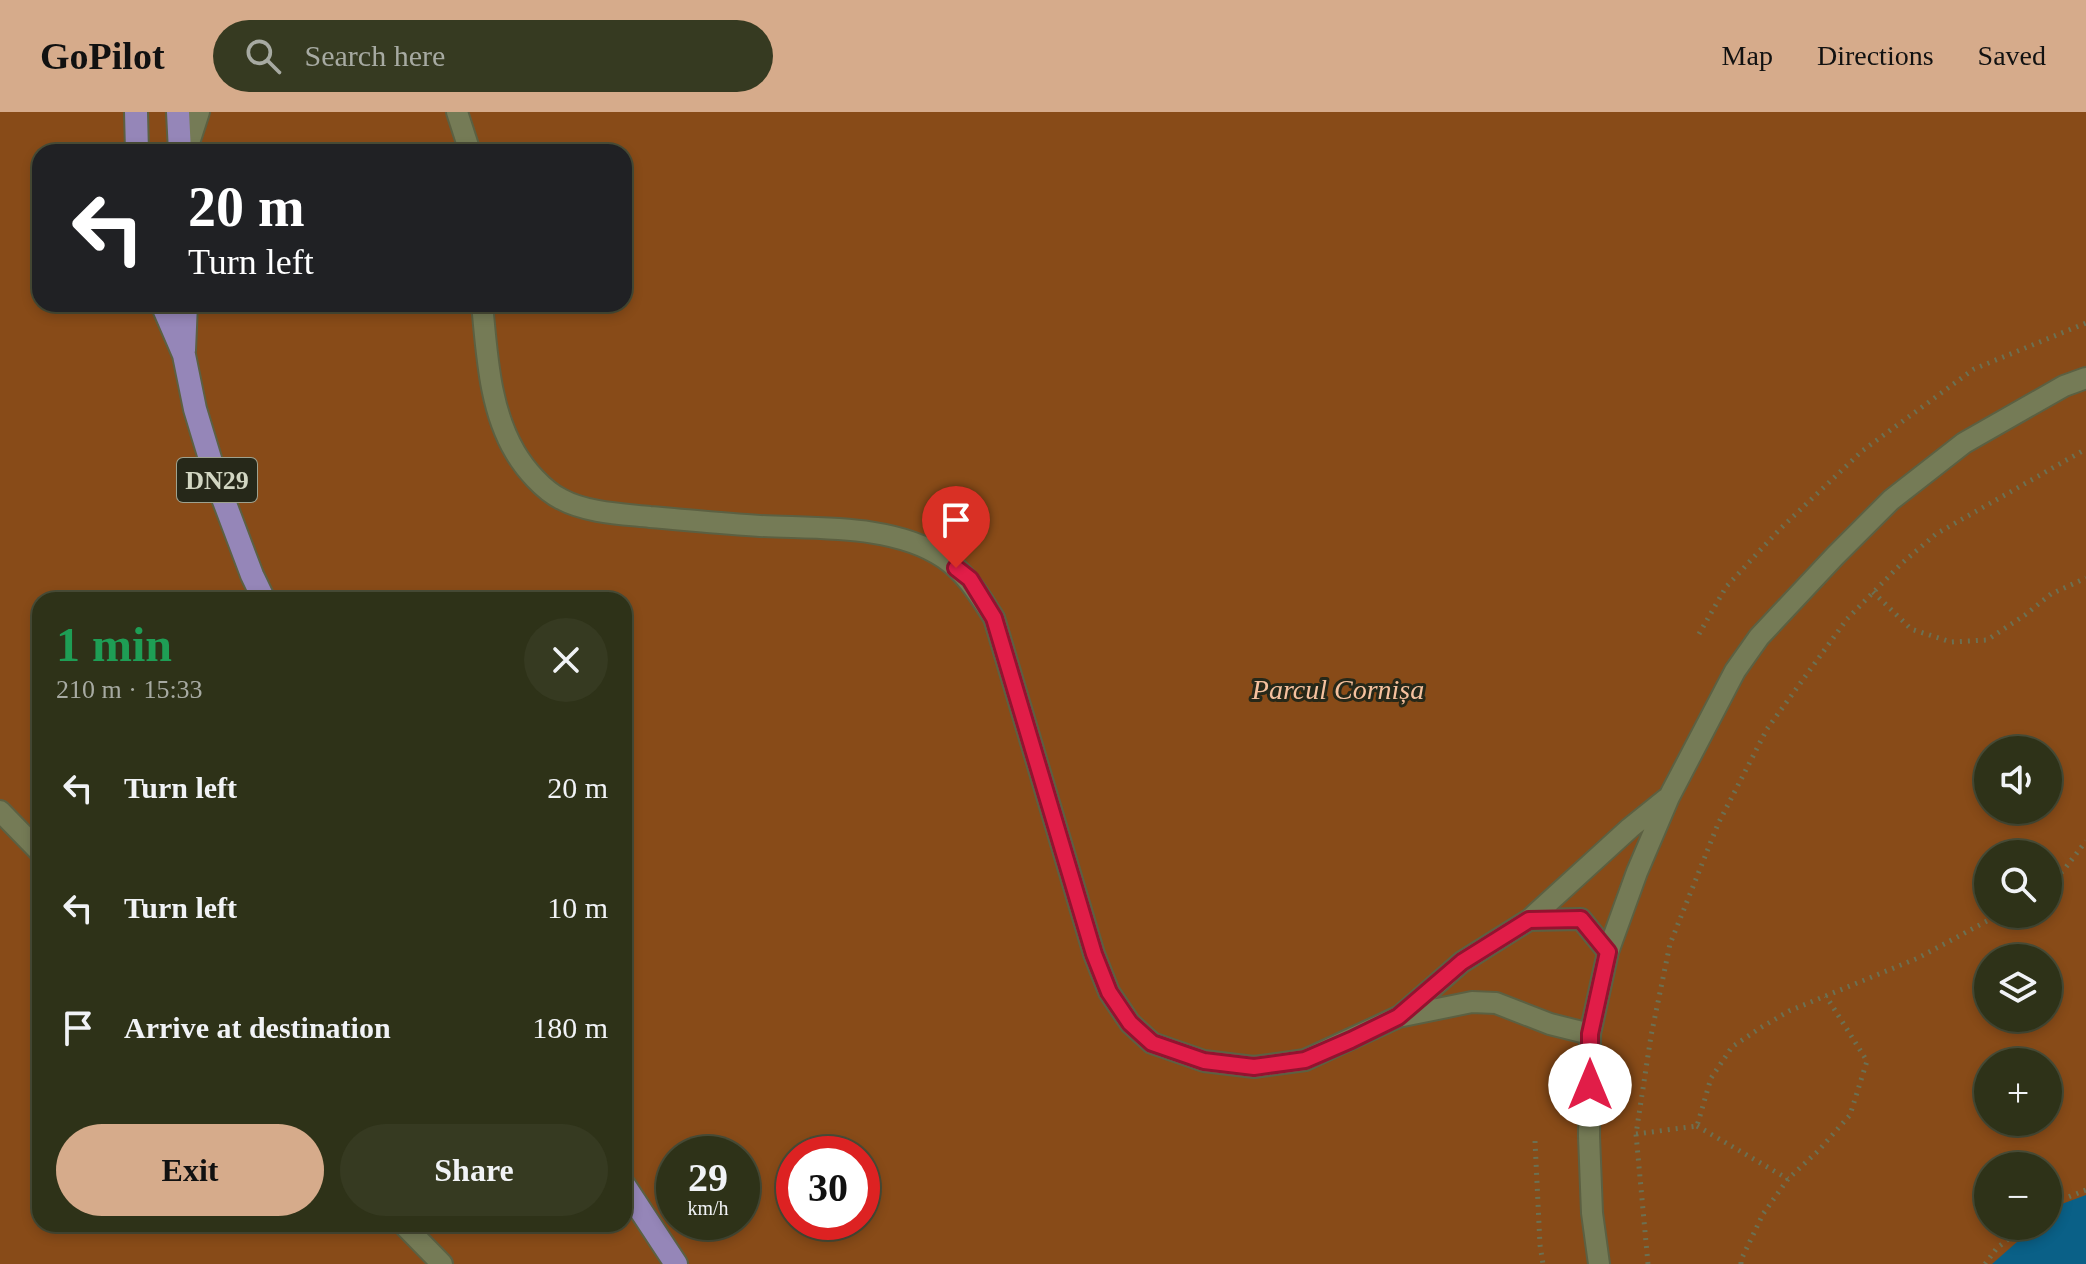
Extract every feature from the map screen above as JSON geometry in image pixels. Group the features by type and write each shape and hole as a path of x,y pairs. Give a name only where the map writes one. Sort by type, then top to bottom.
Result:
{"highway":[{"path":"136,112 137,144"},
{"path":"178,112 180,144"},
{"name":"DN29","path":"165,312 184,355 195,409 218,485 260,592"},
{"name":"DN29","path":"184,355 186,312"},
{"path":"632,1197 676,1264"}],"street":[{"path":"189,144 199,112"},
{"path":"457,112 467,144"},
{"path":"483,312 489,368 499,417 515,452 528,470 561,499 603,513 862,532 908,540 943,557 970,579 994,618 1094,954 1109,992 1130,1023 1152,1043 1204,1061 1254,1067 1305,1060 1351,1040 1398,1017 1462,962 1529,920 1630,828 1669,797"},
{"path":"1599,1264 1592,1213 1590,1034 1608,952 1669,797 1735,671 1759,637 1891,500 1964,443 2064,386 2086,378"},
{"path":"0,811 32,844"},
{"path":"1529,920 1581,919 1608,952"},
{"path":"1398,1017 1472,1002 1496,1003 1550,1024 1590,1034"},
{"path":"411,1232 442,1264"}],"path":[{"path":"1699,634 1726,587 1779,530 1862,451 1974,369 2086,323"},
{"path":"1648,1264 1636,1134 1651,1036 1670,944 1718,824 1767,729 1847,619 1901,564 1936,534 2086,449"},
{"path":"1873,592 1911,629 1951,642 1987,640 2051,594 2086,578"},
{"path":"2062,872 2086,841"},
{"path":"1697,1126 1711,1078 1732,1047 1789,1011 1918,958 1974,928"},
{"path":"1741,1264 1763,1214 1788,1179 1850,1115 1867,1061 1826,996"},
{"path":"1636,1134 1697,1126 1788,1179"},
{"path":"1535,1141 1543,1264"},
{"path":"2062,1199 2086,1190"},
{"path":"1985,1264 2007,1240"}],"green space":[{"name":"Parcul Cornișa","path":"0,112 2086,112 2086,1264 0,1264"}],"water":[{"path":"2086,1195 2086,1264 1992,1264 2019,1240 2062,1240 2062,1204"}],"route":[{"path":"956,568 970,579 994,618 1094,954 1109,992 1130,1023 1152,1043 1204,1061 1254,1067 1305,1060 1398,1017 1462,962 1529,920 1581,919 1608,952 1590,1034 1590,1085"}]}
